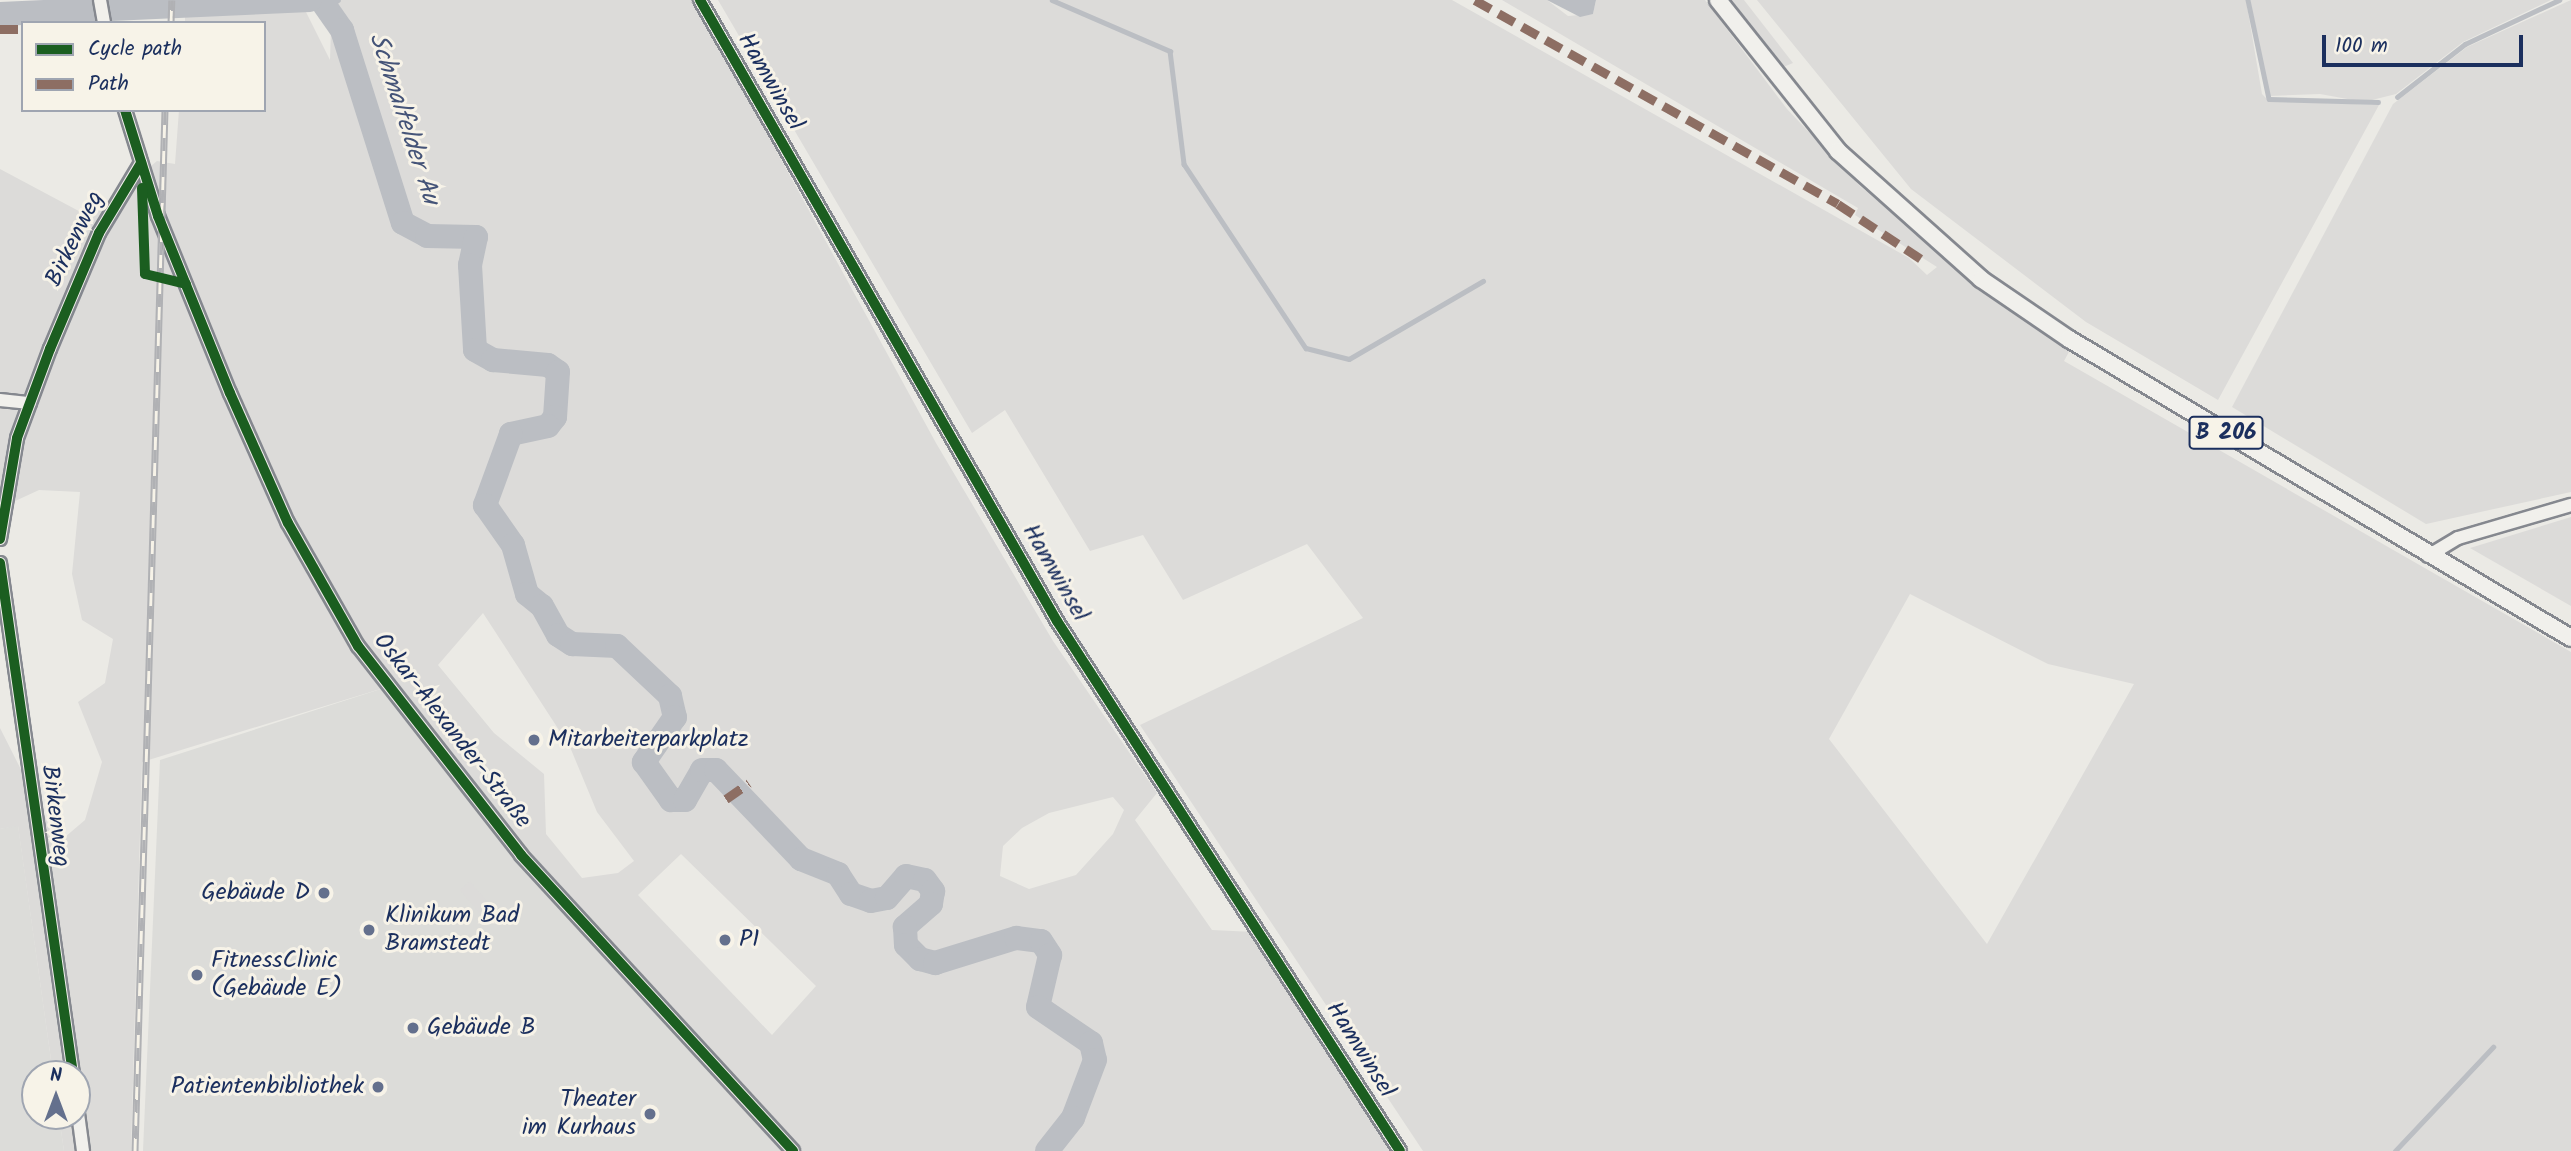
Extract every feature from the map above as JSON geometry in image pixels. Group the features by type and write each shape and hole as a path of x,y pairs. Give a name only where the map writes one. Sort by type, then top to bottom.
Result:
{"main road":[{"name":"B 206","path":"1717,0 1838,151 1981,279 2428,556 2571,638"}],"street":[{"path":"100,0 103,19"},
{"name":"Hamwinsel","path":"700,0 1057,621 1400,1151"},
{"name":"Oskar-Alexander-Straße","path":"126,112 141,163 272,488 358,646 521,855 793,1151"},
{"name":"Birkenweg","path":"0,539 7,480 30,403 74,286 141,163"},
{"path":"0,400 30,403"},
{"path":"2428,556 2458,538 2571,505"},
{"name":"Birkenweg","path":"0,563 5,651 71,1060"},
{"path":"80,1130 83,1151"}],"shaded area":[{"path":"332,0 694,0 936,443 1053,641 1157,793 1135,820 1212,930 1254,932 1396,1151 793,1151 565,906 387,687 142,762 131,1151 64,1151 61,1130 91,1130 91,1060 51,1060 18,826 0,829 0,728 58,843 85,820 102,762 78,702 105,683 113,639 82,620 72,574 80,492 39,490 0,508 0,169 90,217 157,161 175,164 179,112 266,112 266,21 185,21 185,17 305,10 330,60","holes":["483,613 570,747 597,812 634,861 618,873 582,878 546,834 544,774 494,733 438,665","1113,797 1124,810 1113,834 1076,875 1029,889 1000,876 1003,846 1022,828 1049,813","681,854 816,986 772,1035 638,895"]},
{"path":"718,0 1452,0 1909,258 1927,275 1937,267 1855,215 1858,208 1502,0 1547,0 1568,16 1593,14 1596,0 1705,0 1787,109 1860,186 1979,287 2070,350 2064,361 2571,652 2571,1151 1423,1151 1140,725 1363,618 1307,544 1183,600 1143,535 1090,551 1005,410 972,433","holes":["1910,594 2048,664 2134,684 1987,944 1829,739"]},
{"path":"1547,0 1596,0 1593,14 1580,17"},
{"path":"1732,0 1744,0 1793,63 1781,68"},
{"path":"1757,0 2246,0 2262,94 2269,101 2379,105 2218,400 2086,322 1911,189"},
{"path":"2250,0 2551,0 2463,42 2396,94 2364,102 2320,94 2270,96"},
{"path":"2571,0 2571,492 2426,524 2232,407 2393,104 2467,47"},
{"path":"2571,517 2571,606 2470,548"},
{"name":"Klinikum Bad Bramstedt","path":"387,687 794,1151 143,1151 160,760"},
{"path":"18,825 51,1060 21,1060 21,1130 61,1130 64,1151 0,1151 0,829"},
{"path":"470,881 489,904 479,913 460,890"}],"waterway":[{"name":"Schmalfelder Au","path":"0,14 310,0"},
{"name":"Schmalfelder Au","path":"321,0 342,30 403,223 427,236 476,237 470,265 475,350 493,360 548,365 558,372 555,417 548,426 511,434 485,505 513,545 527,594 542,606 558,635 572,644 617,646 670,696 675,717 644,762 671,800 685,800 702,770 716,770 801,859 838,874 851,894 871,901 887,898 906,876 925,880 933,891 931,904 905,927 906,945 920,959 935,963 1016,938 1041,941 1050,955 1038,1007 1091,1043 1095,1060 1073,1118 1047,1151"},
{"path":"326,8 338,0"},
{"path":"1052,0 1170,51 1184,164 1306,348 1349,359 1483,281"},
{"path":"2248,0 2269,99 2378,102"},
{"path":"2397,97 2465,44 2559,0"},
{"path":"2395,1151 2493,1047"}],"railway":[{"path":"171,21 172,0"},
{"path":"135,1151 165,112"}],"marked path":[{"path":"1475,0 1838,204 1924,261"},
{"path":"0,29 21,29"},
{"path":"726,799 749,783"}],"cycle path":[{"path":"700,0 1057,621 1400,1151"},
{"path":"126,112 158,216 230,393 288,523 358,646 521,855 793,1151"},
{"path":"0,539 17,438 50,349 99,233 141,163"},
{"path":"142,188 145,274 186,284"},
{"path":"0,563 71,1060"}],"place":[{"name":"Mitarbeiterparkplatz","path":"534,740"},
{"name":"Gebäude D","path":"324,893"},
{"name":"Klinikum Bad Bramstedt","path":"369,930"},
{"name":"P1","path":"725,940"},
{"name":"FitnessClinic (Gebäude E)","path":"197,975"},
{"name":"Gebäude B","path":"413,1028"},
{"name":"Patientenbibliothek","path":"378,1087"},
{"name":"Theater im Kurhaus","path":"650,1114"}]}
